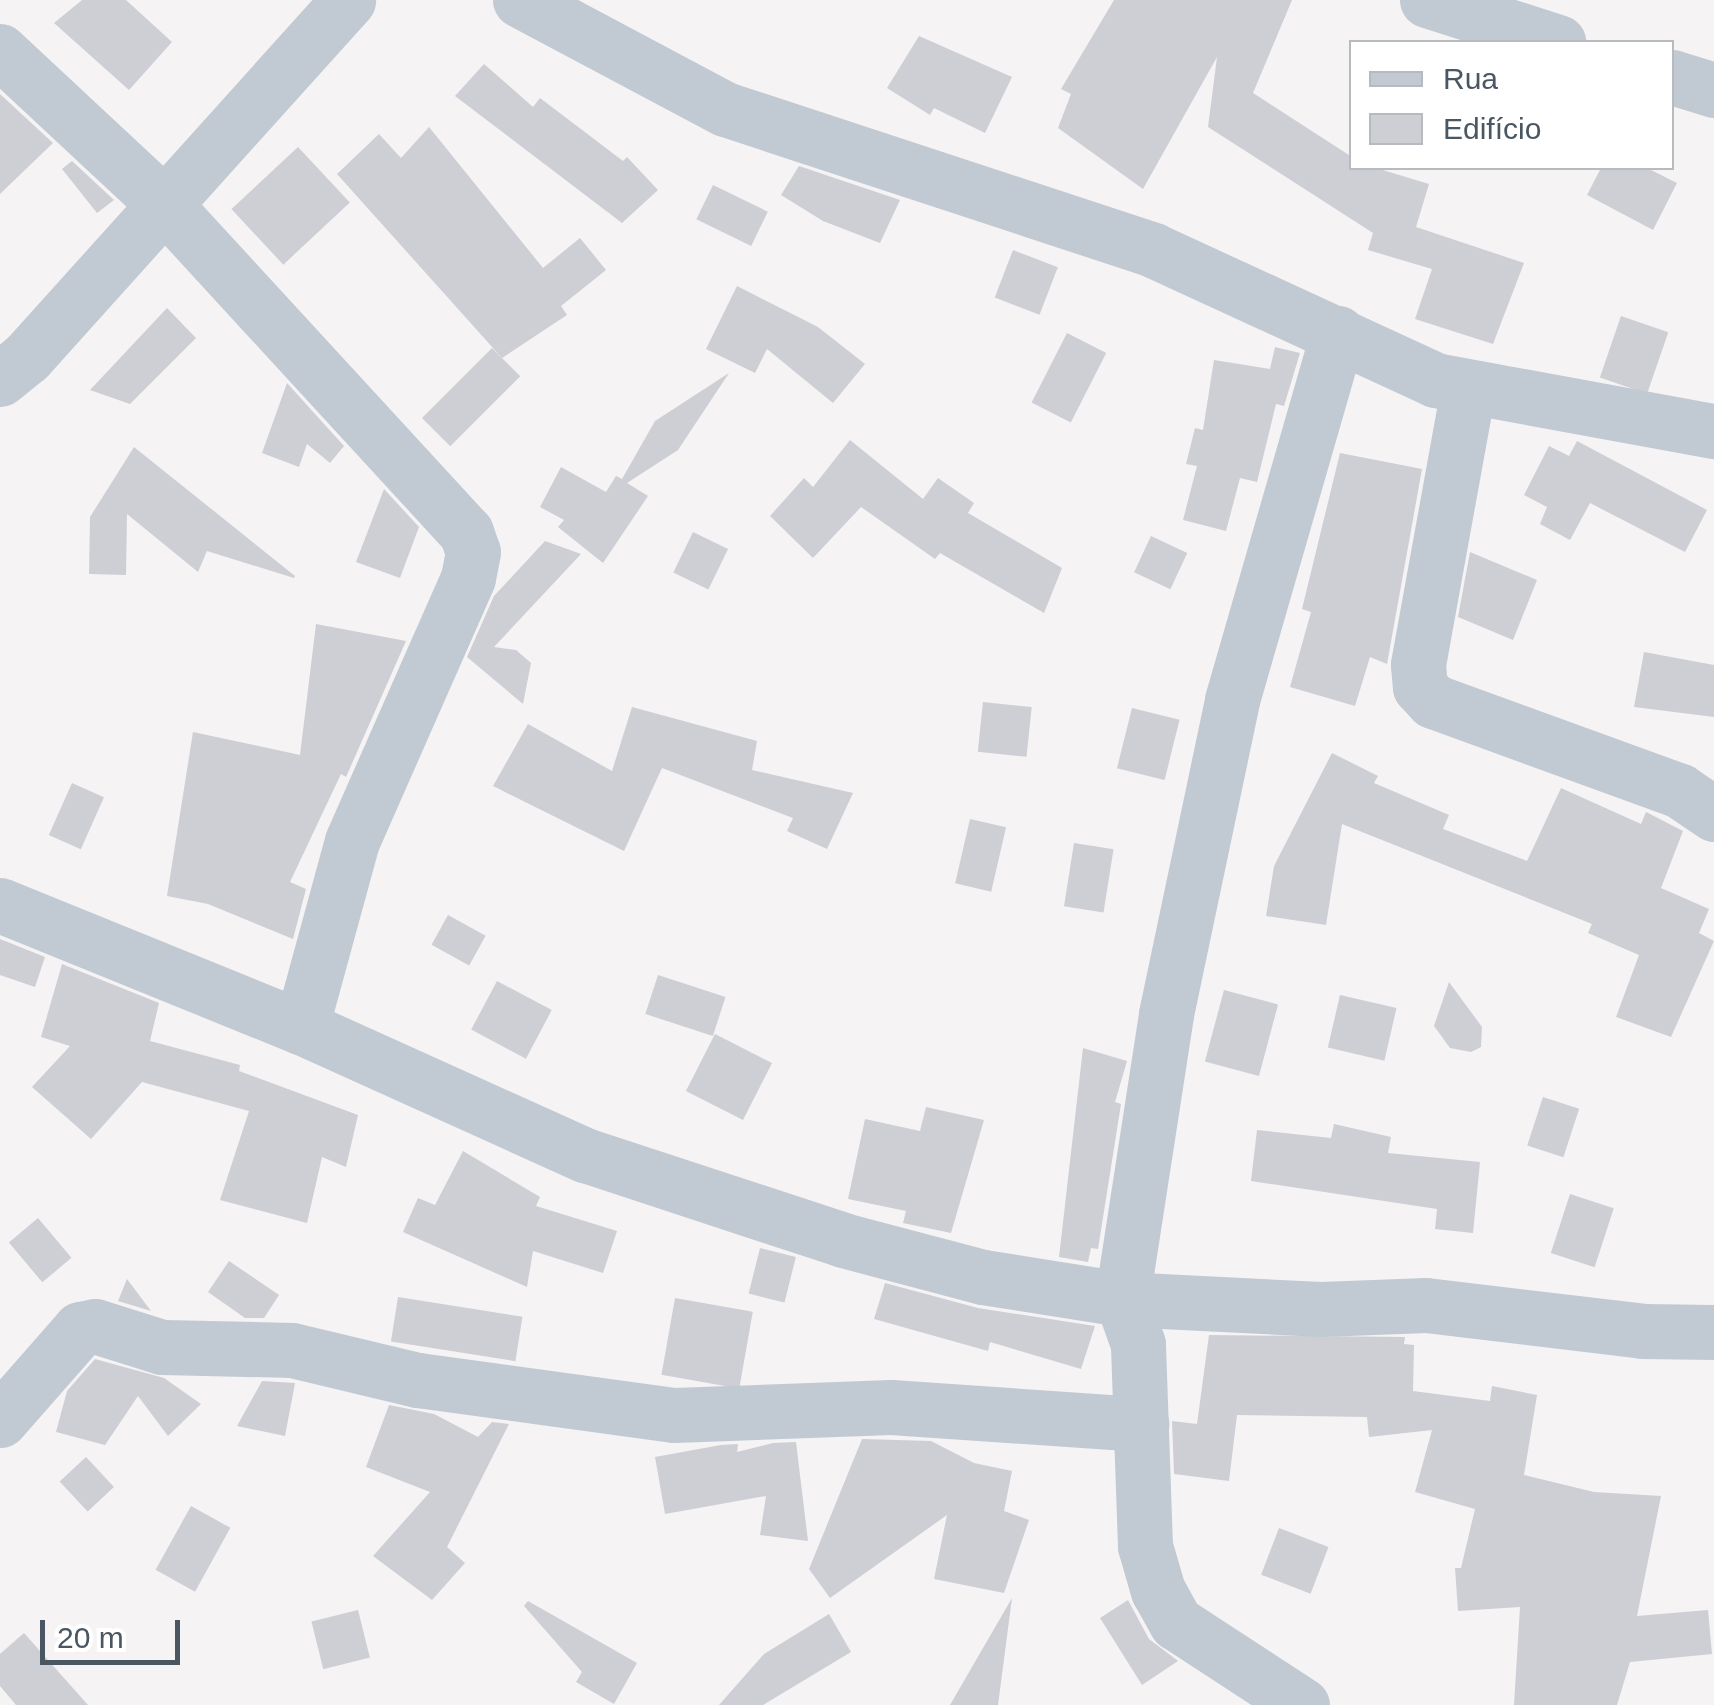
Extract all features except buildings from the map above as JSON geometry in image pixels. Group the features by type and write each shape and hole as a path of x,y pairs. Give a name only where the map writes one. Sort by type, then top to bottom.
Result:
{"street":[{"path":"0,378 348,0"},
{"path":"520,0 725,109 1153,250 1468,389 1714,431"},
{"path":"1427,0 1552,40"},
{"path":"0,50 164,204 466,532 474,552 352,841 301,1027"},
{"path":"1674,78 1714,90"},
{"path":"1302,1705 1176,1623 1167,1607 1145,1546 1138,1344 1122,1299 1166,1014 1232,700 1338,334"},
{"path":"1468,389 1418,665 1420,688 1433,701 1680,790 1714,814"},
{"path":"0,905 301,1027 586,1155 806,1228 983,1277 1122,1299 1322,1308 1426,1305 1643,1331 1714,1332"},
{"path":"0,1420 80,1328 95,1326 162,1347 292,1350 418,1380 674,1415 890,1407 1141,1424"}]}
